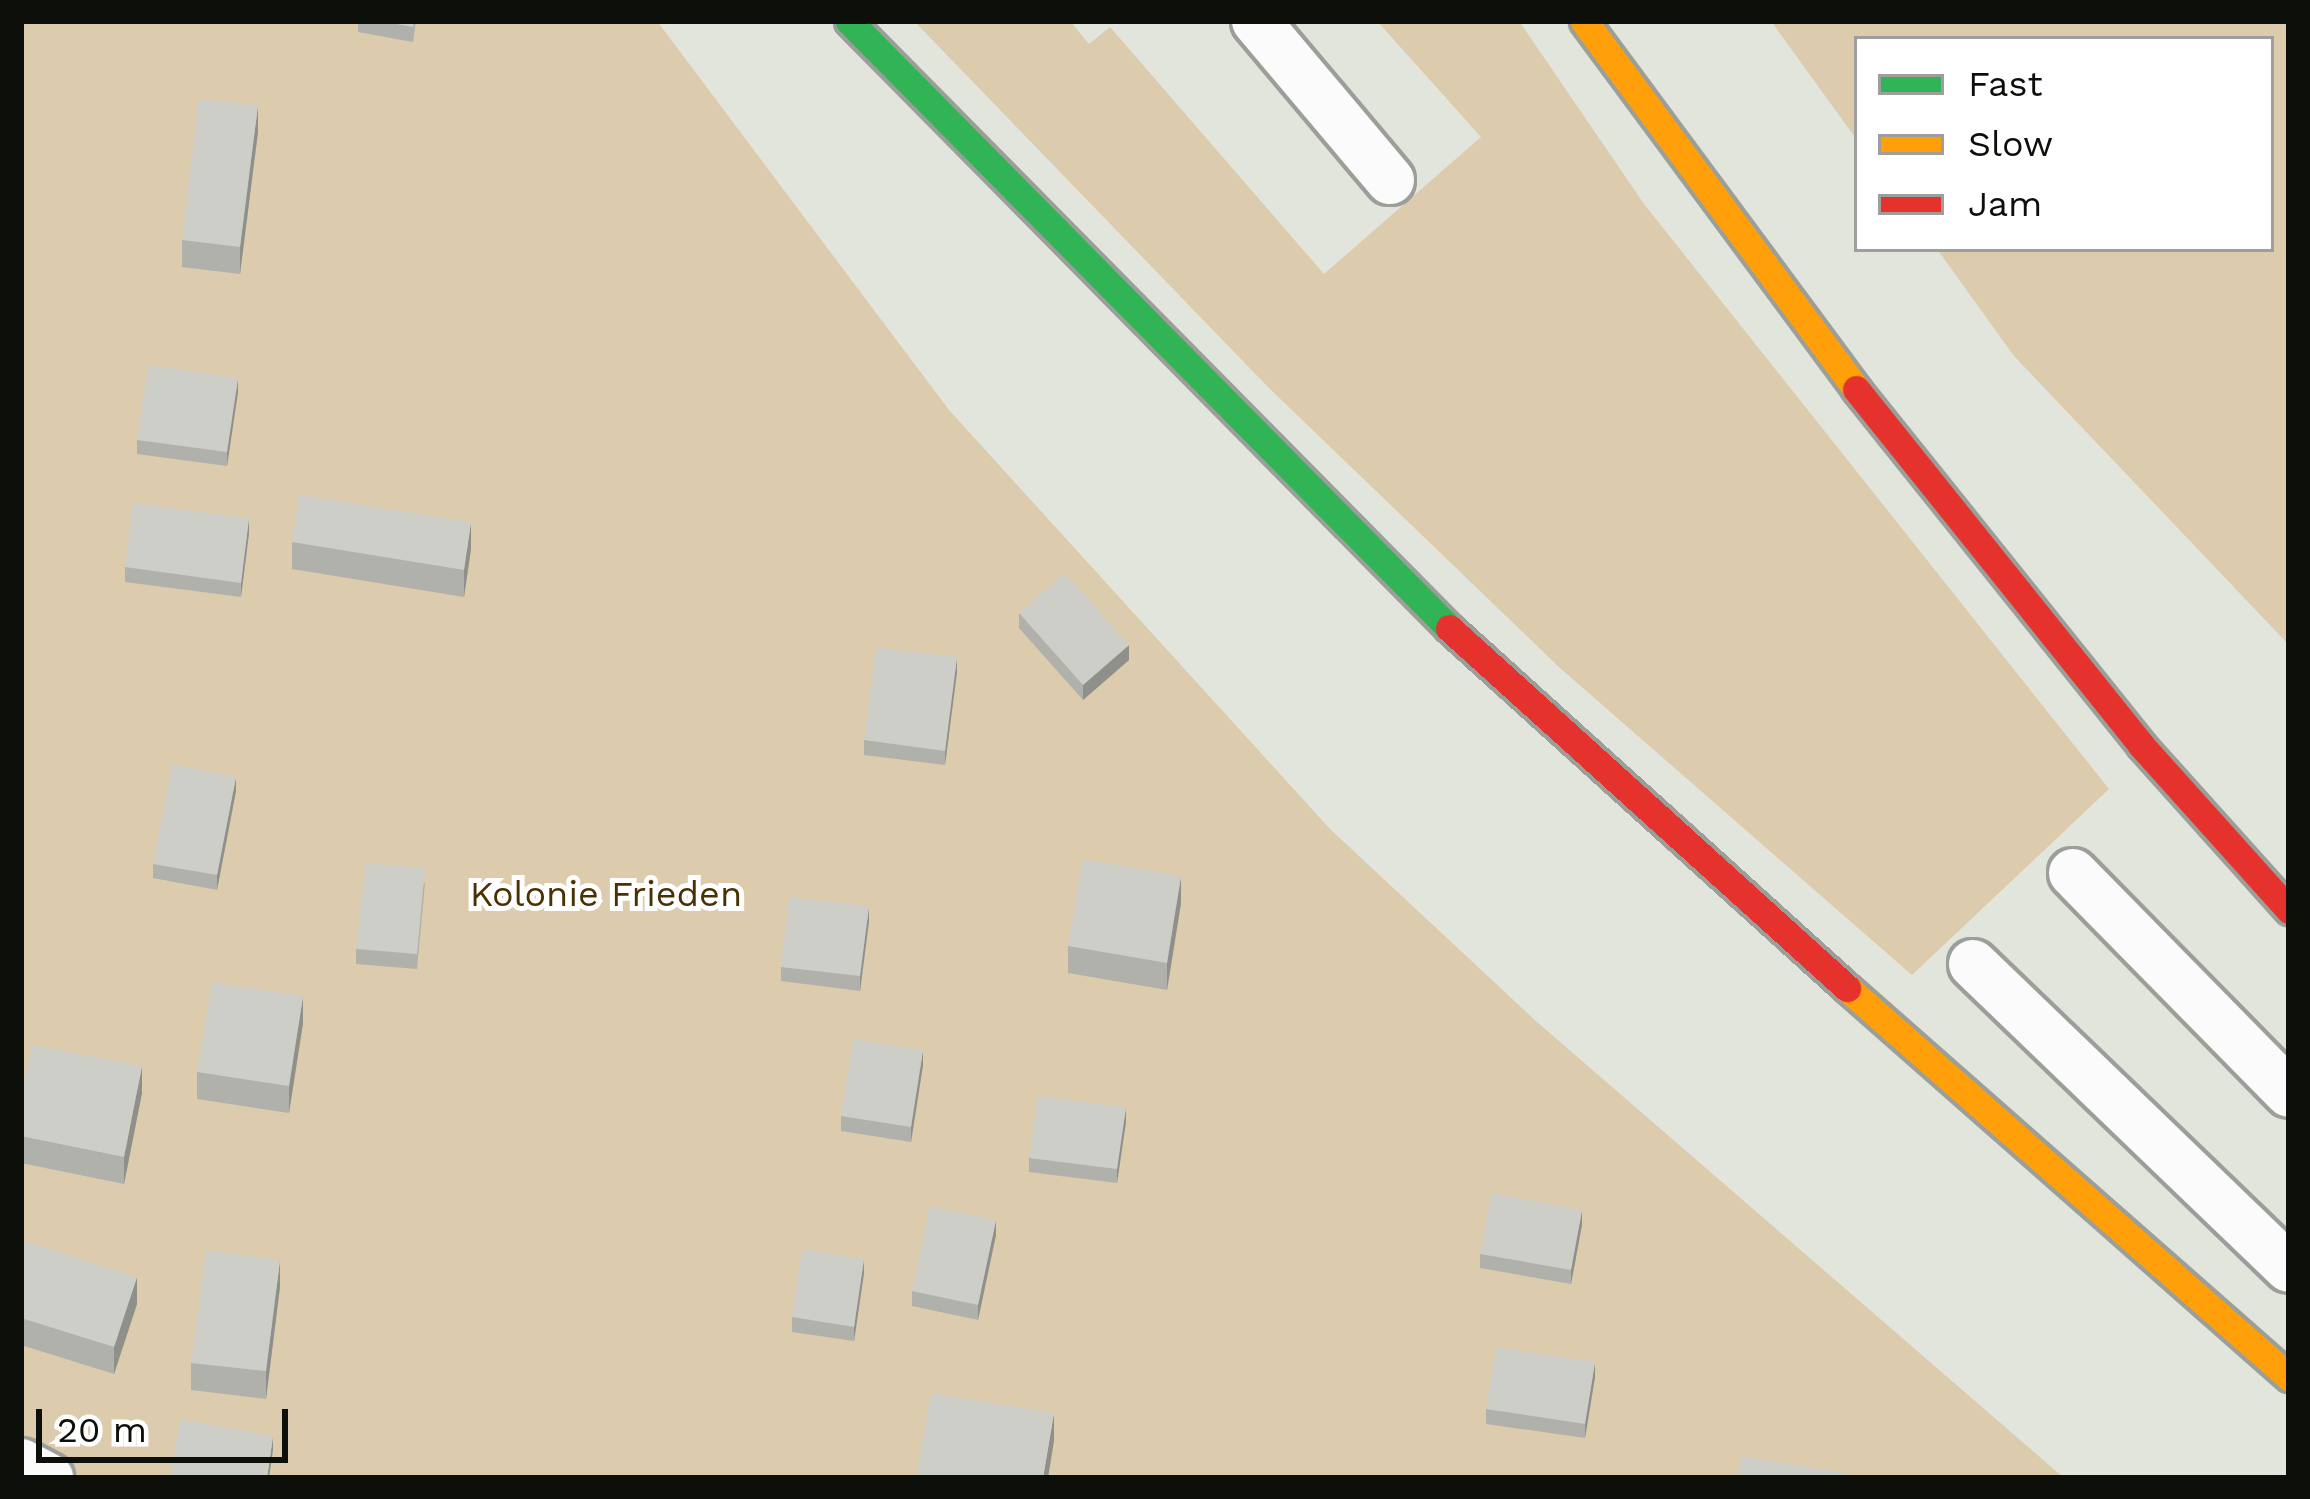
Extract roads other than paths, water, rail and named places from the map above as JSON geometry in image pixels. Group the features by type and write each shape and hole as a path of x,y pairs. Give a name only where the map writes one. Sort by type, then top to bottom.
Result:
{"highway":[{"path":"849,21 1516,697 2289,1377"},
{"path":"1583,21 1823,347 2141,745 2289,910"}],"lane":[{"path":"1256,21 1390,180"},
{"path":"2073,873 2289,1094"},
{"path":"1973,964 2289,1268"},
{"path":"21,1463 49,1478"}],"park label":[{"name":"Kolonie Frieden","path":"606,895"}]}
